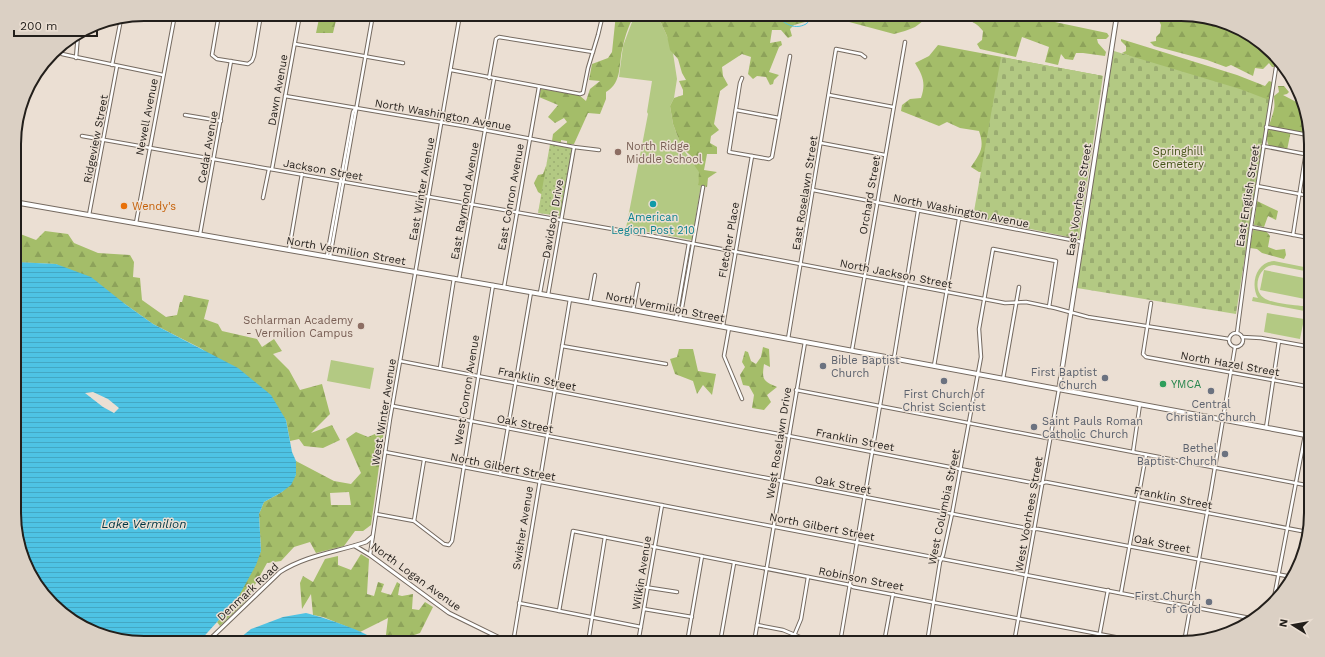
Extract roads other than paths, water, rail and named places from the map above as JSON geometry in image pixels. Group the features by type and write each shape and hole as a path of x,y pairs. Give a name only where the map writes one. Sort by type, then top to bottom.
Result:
{"main road":[{"name":"East Voorhees Street","path":"1059,389 1116,21"},
{"name":"North Vermilion Street","path":"21,203 548,294 1304,435"}],"street":[{"name":"Newell Avenue","path":"136,224 174,21"},
{"path":"218,21 212,55 217,59 248,64 252,62 260,21"},
{"name":"Dawn Avenue","path":"263,198 271,169 299,21"},
{"path":"334,226 340,181 346,157 353,112 356,108 372,21"},
{"name":"East Winter Avenue","path":"416,272 459,21"},
{"path":"451,70 580,94 583,93 600,21"},
{"path":"112,65 120,23"},
{"path":"489,78 496,39 499,37 593,52"},
{"path":"76,58 77,41"},
{"name":"Orchard Street","path":"852,350 905,42"},
{"path":"295,44 403,63"},
{"name":"East Roselawn Street","path":"788,339 836,49 861,54 865,57"},
{"path":"61,53 76,58 163,75"},
{"path":"742,78 729,152 769,159 772,157 790,56"},
{"name":"Cedar Avenue","path":"200,235 231,61"},
{"name":"Ridgeview Street","path":"89,215 117,66"},
{"name":"East English Street","path":"1237,333 1257,186 1276,67"},
{"name":"East Raymond Avenue","path":"440,368 486,130 494,79"},
{"name":"East Conron Avenue","path":"504,287 539,87"},
{"path":"829,95 893,107"},
{"name":"North Washington Avenue","path":"285,96 486,130 574,147 599,150"},
{"path":"736,110 779,118"},
{"path":"185,115 221,121"},
{"path":"1266,127 1303,134"},
{"name":"Jackson Street","path":"82,136 561,220"},
{"path":"821,143 885,155"},
{"path":"1263,146 1304,154"},
{"name":"Davidson Drive","path":"548,294 574,147"},
{"name":"Fletcher Place","path":"723,326 752,156"},
{"path":"328,257 344,181 346,157"},
{"path":"1293,235 1304,167"},
{"path":"288,250 302,174"},
{"path":"1257,186 1304,195"},
{"path":"678,318 693,243 702,187"},
{"name":"North Washington Avenue","path":"813,190 1082,242"},
{"path":"894,358 918,211"},
{"name":"Davidson Drive","path":"540,293 554,218"},
{"path":"934,366 959,219"},
{"name":"North Jackson Street","path":"561,220 689,242 1005,303 1026,302 1088,317 1229,339"},
{"path":"1251,227 1304,237"},
{"path":"678,318 689,242"},
{"name":"West Columbia Street","path":"927,636 952,514 981,357 979,329 993,249 1056,261 1049,307"},
{"name":"West Winter Avenue","path":"370,555 392,406 416,272"},
{"path":"590,302 595,275"},
{"path":"633,310 638,284"},
{"name":"West Conron Avenue","path":"414,521 444,544 449,545 452,541 470,421 493,285"},
{"path":"1003,379 1019,287"},
{"path":"500,474 532,292"},
{"name":"Swisher Avenue","path":"512,636 570,298"},
{"path":"1147,327 1151,303"},
{"name":"North Hazel Street","path":"1147,327 1143,354 1146,357 1304,386"},
{"path":"729,328 724,356 742,399"},
{"path":"1234,347 1230,345 1229,339 1231,334 1237,333 1242,337 1279,341 1304,346"},
{"path":"1234,347 1241,345 1243,341 1242,337"},
{"name":"West Roselawn Drive","path":"755,636 805,341"},
{"path":"1266,428 1279,341"},
{"path":"562,346 666,364"},
{"path":"1185,636 1215,468 1234,347"},
{"path":"841,636 888,357"},
{"name":"Franklin Street","path":"400,361 516,382 1039,484 1046,482 1303,531"},
{"name":"West Voorhees Street","path":"1015,636 1059,389"},
{"path":"796,390 1304,485"},
{"path":"1133,452 1140,404"},
{"name":"Oak Street","path":"392,406 952,514 1286,576"},
{"path":"1275,591 1304,440"},
{"name":"North Gilbert Street","path":"385,452 1245,617"},
{"path":"1121,593 1146,455"},
{"path":"376,514 414,521 424,460"},
{"name":"Wilkin Avenue","path":"639,636 662,505"},
{"name":"Robinson Street","path":"559,611 573,531 850,585 853,587 1110,636"},
{"name":"Denmark Road","path":"213,636 280,572 305,559 355,546 366,542 372,537"},
{"path":"589,636 605,537"},
{"name":"North Logan Avenue","path":"355,546 370,555 448,614 496,636"},
{"path":"688,636 702,556"},
{"path":"721,636 734,563"},
{"path":"757,625 783,630 795,635 801,619 808,577"},
{"path":"638,586 677,592"},
{"path":"1100,634 1108,590"},
{"path":"885,636 892,594"},
{"path":"519,603 641,627"},
{"path":"644,609 692,617"}],"water":[{"name":"Lake Vermilion","path":"21,262 56,264 91,277 153,324 238,368 271,395 286,420 292,452 296,461 296,475 291,485 264,502 259,514 261,551 256,565 236,601 204,636 128,635 97,627 76,615 57,600 46,588 37,574 25,545 21,513","holes":["93,392 108,399 119,408 114,413 103,407 85,393"]},
{"path":"306,613 370,636 242,636 251,629 283,617"}],"waterway":[{"path":"783,21 788,25 797,27 806,24 809,21"}],"place":[{"name":"North Ridge Middle School","path":"618,152"},
{"name":"American Legion Post 210","path":"653,204"},
{"name":"Wendy's","path":"124,206"},
{"name":"Schlarman Academy - Vermilion Campus","path":"361,326"},
{"name":"Bible Baptist Church","path":"823,366"},
{"name":"First Baptist Church","path":"1105,378"},
{"name":"First Church of Christ Scientist","path":"944,381"},
{"name":"YMCA","path":"1163,384"},
{"name":"Central Christian Church","path":"1211,391"},
{"name":"Saint Pauls Roman Catholic Church","path":"1034,427"},
{"name":"Bethel Baptist Church","path":"1225,454"},
{"name":"First Church of God","path":"1209,602"}],"park label":[{"name":"Springhill Cemetery","path":"1178,157"}]}
